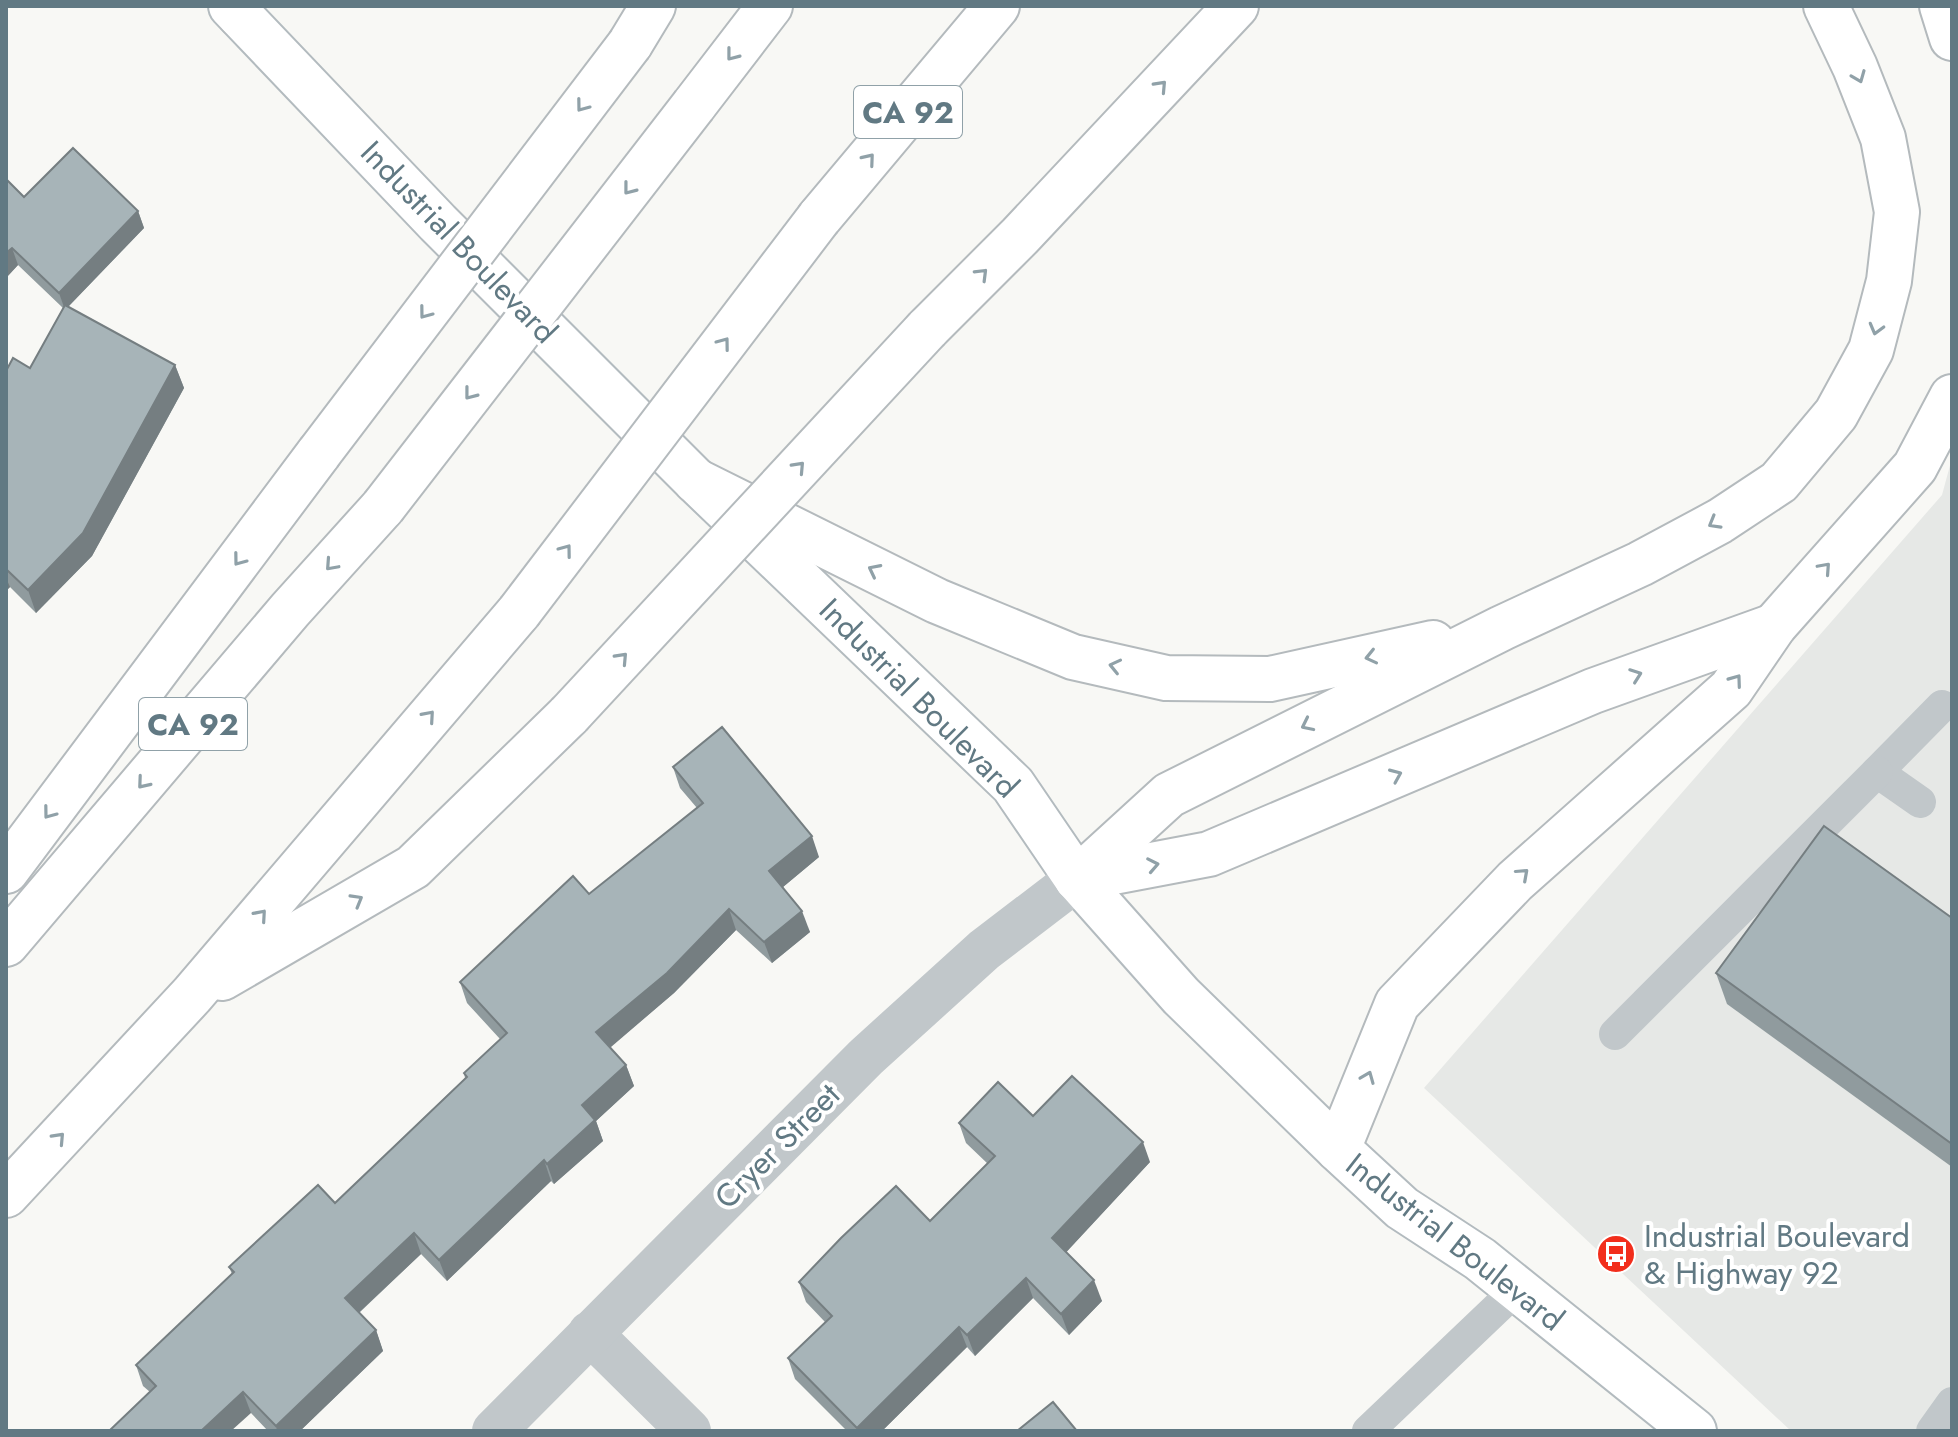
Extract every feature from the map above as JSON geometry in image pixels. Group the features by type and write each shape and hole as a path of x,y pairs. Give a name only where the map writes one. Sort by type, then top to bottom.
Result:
{"main road":[{"path":"6,871 630,44 653,6"},
{"name":"CA 92","path":"6,944 280,622 383,507 770,6"},
{"name":"CA 92","path":"6,1195 192,995 519,612 819,218 997,6"},
{"path":"192,995 413,867 569,715 927,329 1020,236 1236,6"},
{"path":"1077,879 1169,795 1502,628 1640,564 1720,521 1779,482 1836,414 1871,350 1889,281 1897,212 1883,138 1855,67 1826,6"},
{"path":"1942,6 1952,38"},
{"name":"Industrial Boulevard","path":"236,9 438,223 696,481 1013,785 1077,879 1181,996 1402,1208 1480,1259 1694,1431"},
{"path":"1338,1149 1397,1004 1515,881 1731,689 1774,626 1915,467 1952,397"},
{"path":"696,481 937,601 1073,657 1166,678 1270,679 1502,628"},
{"path":"1077,879 1209,854 1593,691 1774,626"}],"street":[{"name":"Cryer Street","path":"494,1431 866,1057 984,950 1077,879"},
{"path":"590,1333 689,1431"}],"lane":[{"path":"1615,1034 1942,706"},
{"path":"1877,772 1920,802"},
{"path":"1368,1431 1516,1290"},
{"path":"1932,1431 1952,1403"}],"shaded area":[{"path":"1952,458 1952,1431 1791,1431 1424,1088 1942,495"}],"building":[{"path":"73,148 138,211 59,293 12,248 6,253 6,179 24,197"},
{"path":"65,305 175,365 83,533 28,590 6,569 6,371 13,358 30,368"},
{"path":"722,727 812,836 769,871 802,911 764,942 729,909 667,973 596,1032 626,1065 582,1105 595,1120 547,1164 544,1160 439,1260 414,1233 345,1298 376,1330 276,1426 243,1392 201,1431 109,1431 156,1386 136,1365 234,1272 229,1267 318,1185 335,1203 467,1077 464,1073 507,1033 460,982 573,876 589,894 703,803 673,767"},
{"path":"1824,826 1952,918 1952,1144 1716,973"},
{"path":"1072,1076 1143,1142 1052,1238 1094,1280 1061,1314 1026,1278 967,1335 959,1327 857,1428 788,1358 832,1316 799,1282 896,1186 930,1221 995,1156 959,1123 998,1082 1033,1116"},
{"path":"1053,1402 1077,1431 1017,1431"}],"place":[{"name":"Industrial Boulevard & Highway 92","path":"1616,1254"}]}
